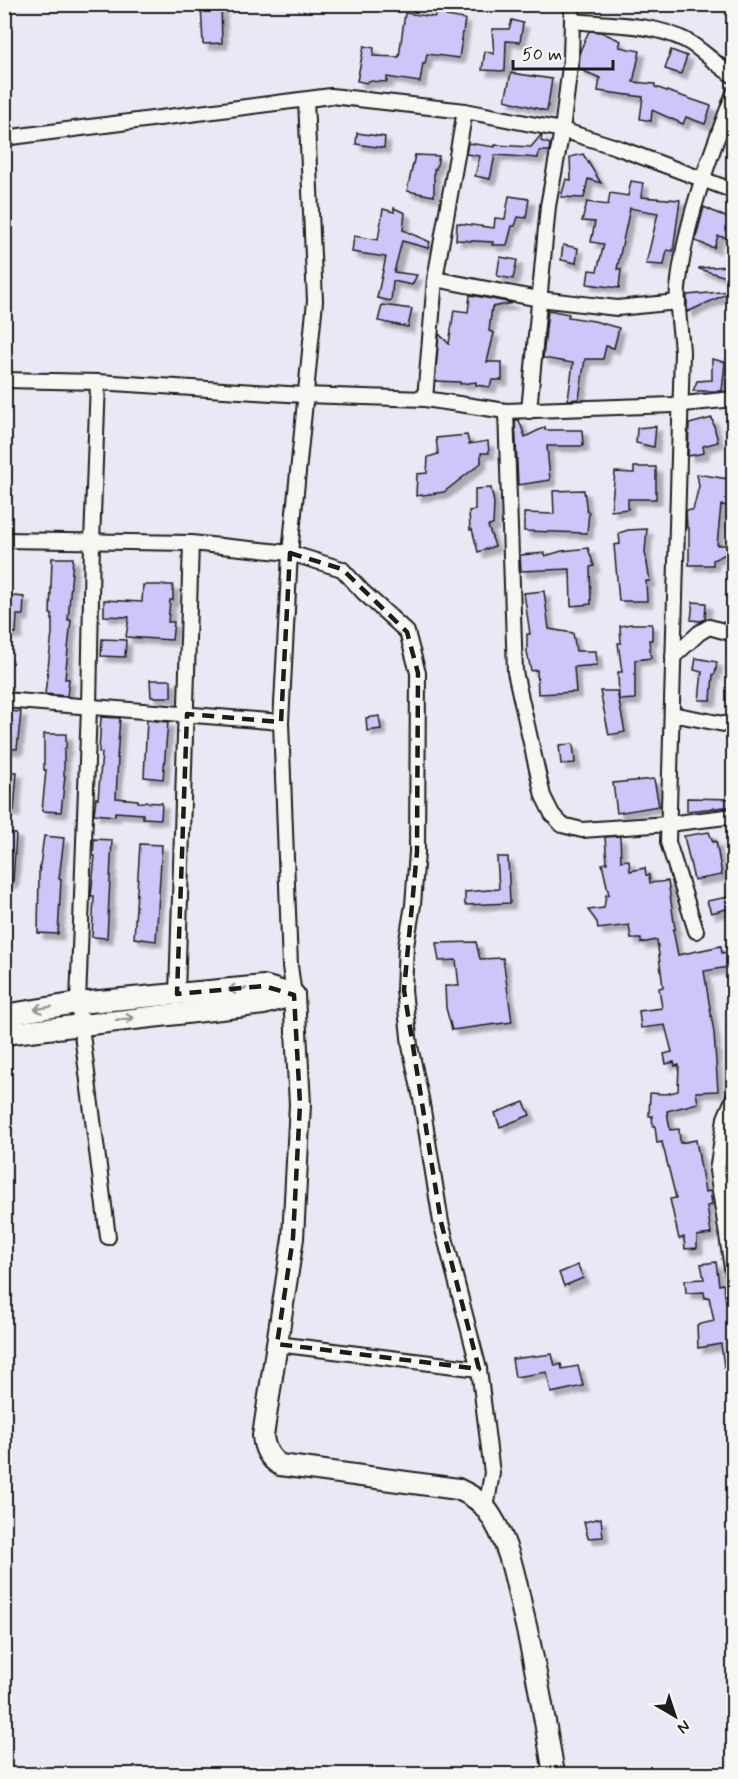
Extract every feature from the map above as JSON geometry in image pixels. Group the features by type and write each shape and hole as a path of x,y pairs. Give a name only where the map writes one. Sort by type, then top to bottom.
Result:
{"main road":[{"path":"4,1015 78,1003 264,986 294,995"},
{"path":"4,1034 264,1004 294,995"},
{"path":"294,995 300,1104 294,1227 263,1436 264,1444 272,1460 280,1465 458,1489 473,1496 486,1508 507,1545 512,1564 532,1653 554,1774"}],"street":[{"path":"529,411 548,206 562,130 571,58 572,4"},
{"path":"572,21 660,30 687,41 717,66 734,76"},
{"path":"696,931 668,842 682,352 677,290 684,249 701,180 734,93"},
{"path":"4,138 332,96 465,111 562,130 616,147 734,191"},
{"path":"294,995 290,966 280,722 290,553 315,301 306,100"},
{"path":"425,399 435,279 465,111"},
{"path":"435,279 539,299 617,308 678,302"},
{"path":"4,380 98,382 304,395 425,399 506,411 681,404 734,399"},
{"path":"98,382 78,1003 108,1237"},
{"path":"506,411 515,672 543,796 552,814 562,825 582,830 668,824 734,816"},
{"path":"4,540 191,543 290,553 342,569 363,592 407,632 418,673 417,852 413,905 406,946 404,990 410,1046 421,1098 441,1222 479,1369 492,1473 486,1508"},
{"path":"177,994 191,543"},
{"path":"673,657 699,633 710,627 734,634"},
{"path":"4,700 280,722"},
{"path":"672,714 734,726"},
{"path":"734,1097 725,1118 717,1171 734,1281"},
{"path":"277,1344 479,1369"}],"highlighted area":[{"path":"290,553 342,569 407,632 418,673 417,852 404,990 441,1222 479,1369 277,1344 293,1238 300,1104 294,995 264,986 177,994 187,714 281,722"}],"building":[{"path":"201,4 221,4 222,43 203,44"},
{"path":"435,11 447,12 446,16 465,19 459,58 427,54 420,82 387,77 387,82 357,81 364,46 374,48 373,56 399,57 405,13 435,17"},
{"path":"512,20 523,23 520,42 506,41 505,71 482,70 485,51 494,54 492,29 509,29"},
{"path":"589,31 601,32 621,41 619,47 640,51 633,82 655,84 655,87 711,106 705,124 686,117 683,124 652,110 651,121 640,119 643,97 598,91 600,78 579,69 580,51"},
{"path":"671,50 687,56 681,74 665,69"},
{"path":"511,73 552,79 547,111 505,100"},
{"path":"357,133 385,137 384,148 356,144"},
{"path":"541,135 541,141 550,144 549,151 539,151 538,158 495,155 490,179 475,176 480,156 466,154 468,143 495,147 495,145 531,147"},
{"path":"583,154 601,183 588,179 584,198 561,197 566,179 571,180 570,157"},
{"path":"415,155 439,156 436,169 434,169 434,196 407,191"},
{"path":"631,181 643,183 641,197 680,200 673,251 667,250 664,265 646,264 658,213 630,208 617,269 621,269 619,288 587,284 589,270 597,271 604,244 591,242 595,222 582,221 587,202 608,205 610,193 628,196"},
{"path":"509,196 529,199 526,218 518,217 515,226 512,226 507,245 456,240 457,223 494,228 495,218 505,219"},
{"path":"704,207 734,221 734,239 718,236 714,248 695,241"},
{"path":"394,208 405,213 403,230 430,242 428,248 402,241 394,272 417,275 412,285 393,281 391,301 377,298 386,257 352,252 354,236 378,240 383,209 394,212"},
{"path":"563,245 578,248 576,263 561,260"},
{"path":"500,257 517,260 513,279 497,276"},
{"path":"729,266 730,278 699,269 699,268"},
{"path":"731,292 687,312 687,295"},
{"path":"470,295 513,303 492,307 489,331 494,333 487,362 502,362 502,380 492,380 490,387 476,385 476,382 460,384 460,382 435,381 439,334 449,344 454,310 468,312"},
{"path":"382,305 412,309 408,327 378,321"},
{"path":"548,310 569,314 568,317 619,328 614,348 606,346 603,359 585,359 579,399 568,400 573,363 543,358"},
{"path":"712,359 725,362 722,391 693,391 697,381 712,380"},
{"path":"712,418 718,442 703,446 704,453 688,456 689,424"},
{"path":"515,420 519,420 525,437 545,427 545,430 582,430 583,446 547,446 550,480 518,485"},
{"path":"656,426 654,447 636,443 637,428"},
{"path":"467,435 469,444 488,441 489,453 481,453 481,463 444,492 416,496 417,474 427,473 428,457 438,454 436,438"},
{"path":"634,467 656,467 656,499 628,499 628,509 611,511 615,472 634,473"},
{"path":"697,474 734,480 734,506 721,505 717,545 734,545 734,550 713,560 713,565 689,565 689,528 687,528 686,510 693,510 699,486"},
{"path":"491,488 494,503 493,525 488,526 495,546 478,552 472,529 470,530 469,511 475,510 475,489"},
{"path":"584,490 587,512 589,512 587,533 524,531 524,513 554,514 553,491"},
{"path":"647,529 645,552 650,581 646,581 647,601 619,601 614,545 620,544 619,533"},
{"path":"588,548 594,566 590,567 591,604 571,606 570,569 521,571 520,555 545,553 545,556 562,551"},
{"path":"52,558 73,558 68,620 71,620 65,679 69,679 67,696 45,694 52,633 52,614 50,614"},
{"path":"143,585 173,585 173,600 170,600 168,622 174,622 172,640 126,637 129,617 104,616 104,600 142,602"},
{"path":"544,591 549,629 573,633 576,651 596,651 597,665 574,667 576,692 538,694 537,670 531,671 527,652 527,634 530,634 524,593"},
{"path":"4,595 24,597 23,615 17,615 16,633 4,632"},
{"path":"693,602 706,603 705,619 691,620"},
{"path":"652,624 652,640 649,640 651,658 635,660 635,699 619,700 618,672 622,672 618,643 621,643 620,626"},
{"path":"102,639 126,640 125,657 101,656"},
{"path":"696,658 717,662 715,674 713,674 711,700 699,700 702,672 694,670"},
{"path":"150,680 171,680 171,697 151,697"},
{"path":"600,691 617,691 625,732 609,735"},
{"path":"4,711 21,712 17,749 4,748"},
{"path":"379,716 381,729 367,731 366,718"},
{"path":"101,717 120,718 116,798 162,803 161,819 143,818 143,814 115,812 115,816 94,814 96,798 98,799 102,753 99,752"},
{"path":"147,720 168,722 163,779 144,777"},
{"path":"44,734 66,734 61,812 42,811 46,770 44,770"},
{"path":"573,744 575,763 561,764 559,745"},
{"path":"4,772 17,772 14,811 4,810"},
{"path":"654,779 659,806 617,813 613,783"},
{"path":"687,798 733,799 734,806 687,811"},
{"path":"709,832 713,842 716,841 722,875 694,880 684,836"},
{"path":"4,833 16,834 13,882 4,882"},
{"path":"44,836 64,838 59,879 61,880 58,934 38,933 39,873"},
{"path":"620,836 621,861 629,860 630,871 645,868 650,883 668,881 678,955 721,946 722,953 734,951 734,966 704,971 714,1033 718,1091 696,1092 698,1103 667,1111 670,1130 679,1129 680,1143 696,1140 705,1192 710,1191 712,1205 707,1206 711,1234 697,1236 697,1248 685,1249 684,1237 679,1239 670,1199 676,1198 662,1142 657,1143 655,1126 653,1126 652,1116 649,1116 650,1093 666,1094 678,1091 679,1065 675,1066 674,1062 666,1064 664,1054 672,1052 665,1025 641,1028 639,1011 662,1008 659,988 663,987 657,940 641,943 641,939 631,939 629,925 598,929 597,922 588,910 604,908 606,895 609,895 602,864 607,863 605,837"},
{"path":"94,839 112,840 107,938 92,937 94,896 91,896 95,856 93,856"},
{"path":"140,844 162,845 156,941 134,938"},
{"path":"497,857 508,857 510,903 465,905 465,892 499,889"},
{"path":"734,896 734,907 711,913 707,901"},
{"path":"476,942 480,959 503,958 512,1022 452,1030 446,1008 445,986 459,986 456,960 439,961 436,943"},
{"path":"524,1102 530,1115 500,1127 495,1113"},
{"path":"716,1262 719,1285 723,1284 734,1344 734,1365 724,1367 721,1344 698,1348 697,1325 714,1321 709,1297 705,1298 704,1292 686,1293 685,1280 704,1279 701,1264"},
{"path":"578,1265 583,1278 564,1286 559,1273"},
{"path":"552,1354 555,1366 561,1364 562,1369 578,1366 583,1386 551,1393 547,1372 515,1377 512,1359"},
{"path":"601,1518 603,1537 588,1538 584,1522"}]}
